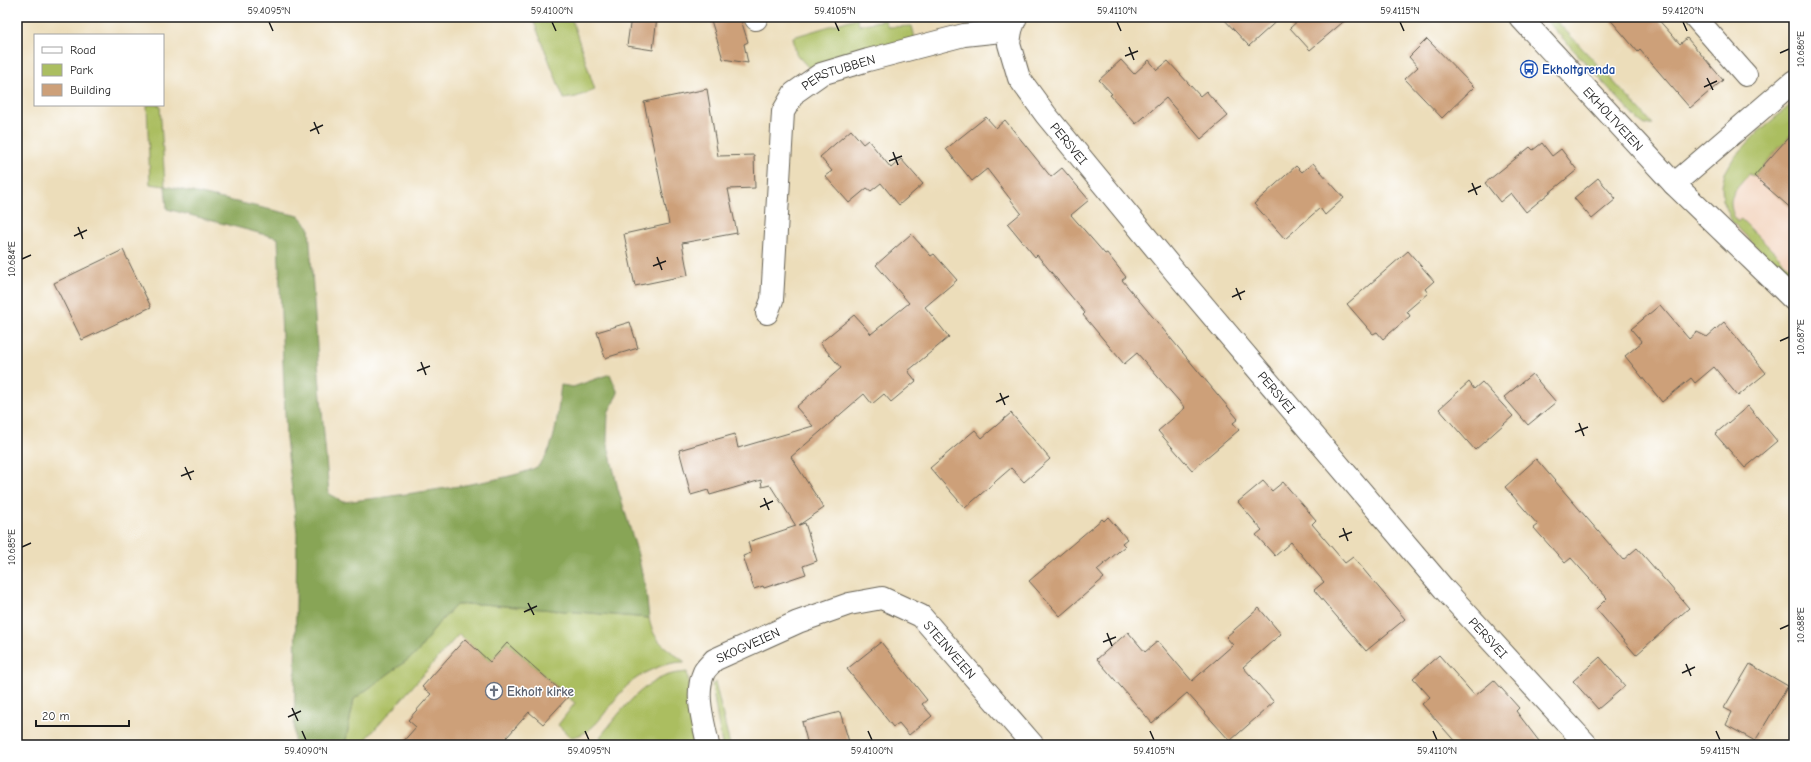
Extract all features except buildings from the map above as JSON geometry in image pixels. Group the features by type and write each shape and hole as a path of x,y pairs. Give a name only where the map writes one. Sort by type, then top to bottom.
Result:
{"street":[{"name":"EKHOLTVEIEN","path":"1520,17 1674,184 1794,300"},
{"path":"1696,17 1746,75"},
{"name":"PERSTUBBEN","path":"767,313 772,300 783,112 794,93 821,74 964,35 1014,24"},
{"name":"PERSVEI","path":"1014,24 1009,44 1019,78 1046,115 1171,267 1444,589 1587,745"},
{"path":"1674,184 1794,81"},
{"name":"STEINVEIEN","path":"798,622 849,604 882,598 921,616 1033,745"},
{"name":"SKOGVEIEN","path":"708,745 701,708 700,684 704,671 714,660 798,622"}],"shaded area":[{"path":"1794,102 1794,289 1736,232 1723,200 1722,186 1725,173 1733,159 1758,132"}],"green space":[{"path":"532,17 571,17 595,90 576,97 564,99"},
{"path":"1543,17 1553,17 1653,124 1645,125 1638,120"},
{"path":"857,18 859,25 885,20 888,27 912,26 915,38 809,68 796,54 793,37"},
{"path":"1794,102 1794,131 1754,176 1749,174 1732,196 1731,207 1737,222 1741,219 1794,272 1794,285 1732,222 1723,200 1722,186 1725,173 1733,159 1758,132"},
{"path":"147,106 160,106 165,186 150,184"},
{"path":"165,186 299,216 309,227 329,494 343,502 479,483 528,471 539,465 550,447 556,427 561,385 573,387 610,374 618,393 608,413 607,441 618,489 637,551 646,591 649,618 481,604 456,605 437,625 417,653 354,699 345,745 294,745 297,533 286,439 278,238 167,209"},
{"path":"481,604 649,618 657,639 685,662 660,666 644,673 624,689 594,726 579,735 570,737 558,725 575,703 507,643 490,662 459,634 361,745 345,745 354,699 417,653 437,625 456,605"},
{"path":"687,672 699,745 608,745 600,737 630,701 648,685 658,679 675,673"},
{"path":"715,682 730,745 722,745 712,685"}],"place":[{"name":"Ekholtgrenda","path":"1529,69"},
{"name":"Ekholt kirke","path":"494,691"}]}
